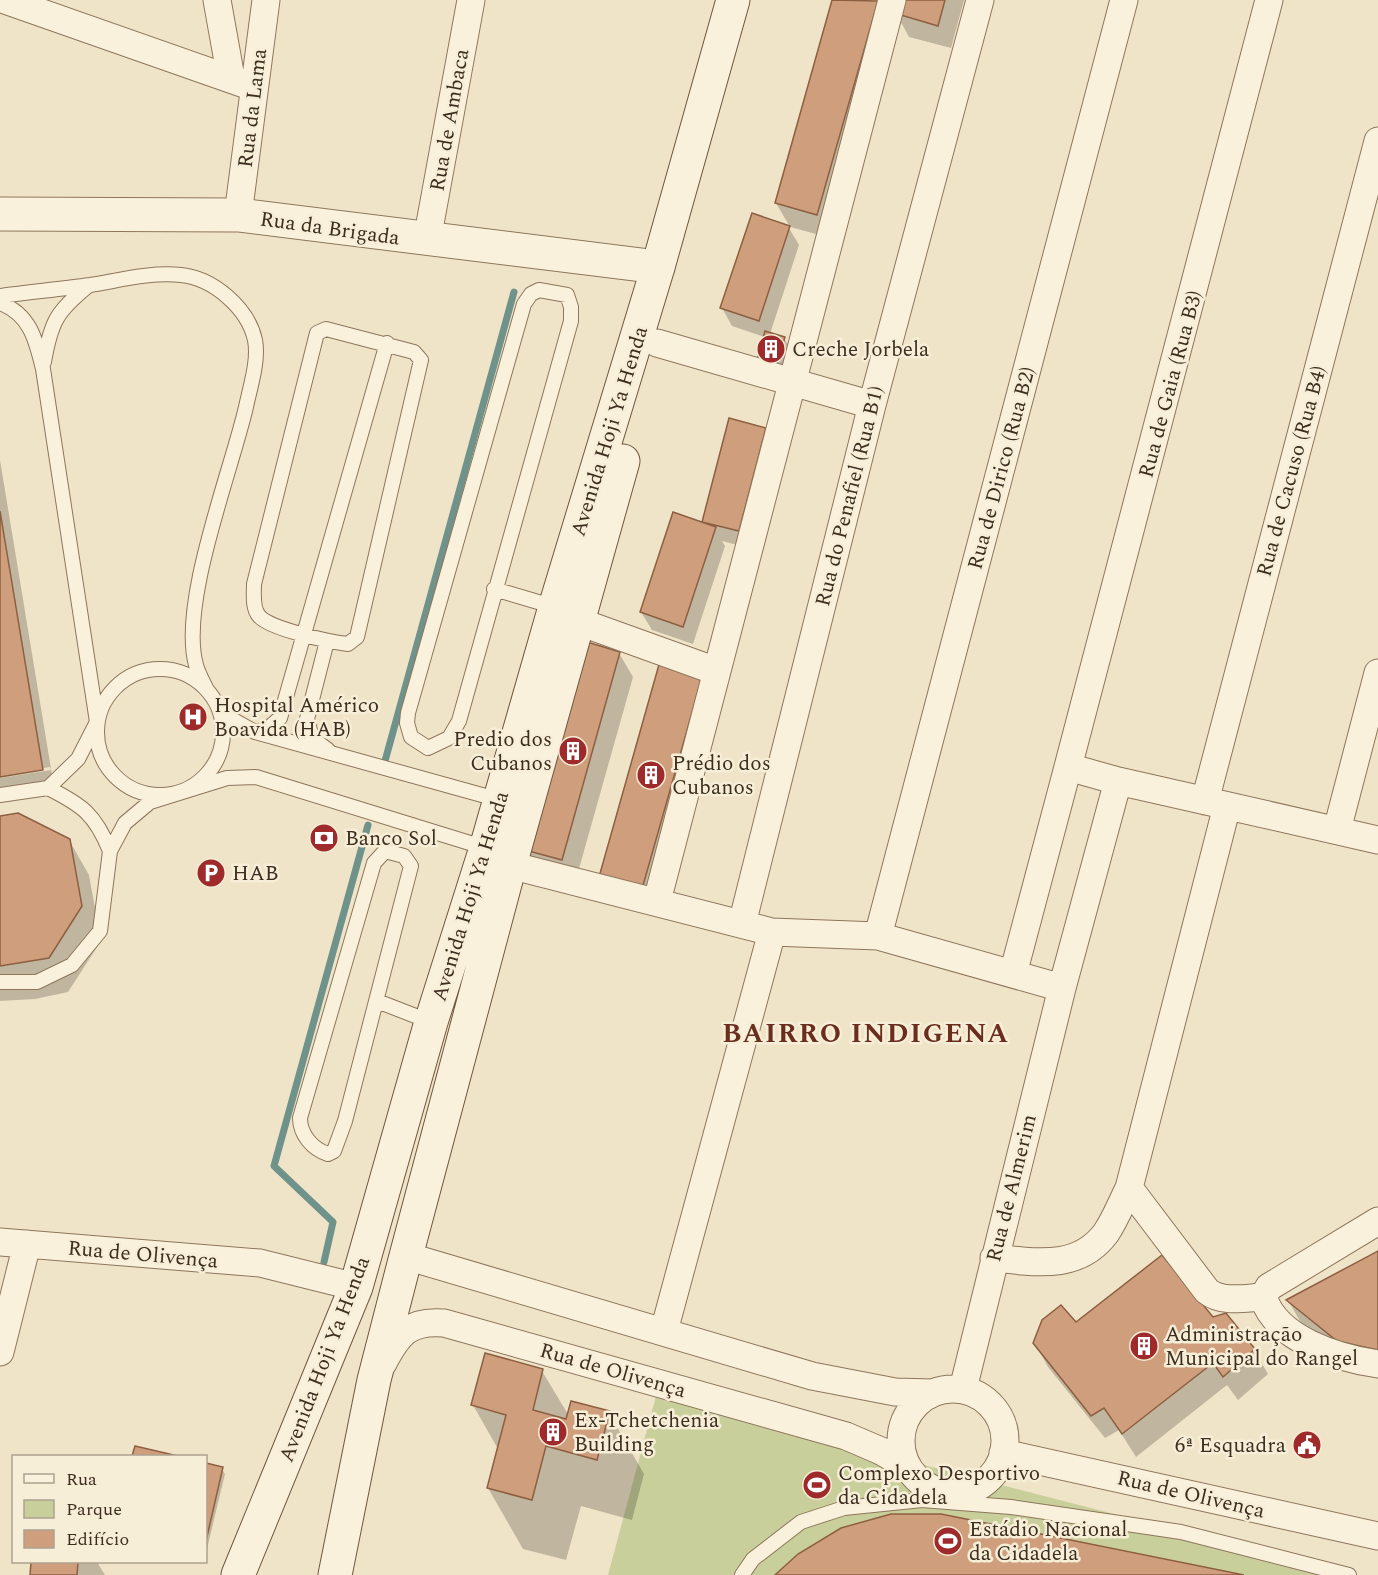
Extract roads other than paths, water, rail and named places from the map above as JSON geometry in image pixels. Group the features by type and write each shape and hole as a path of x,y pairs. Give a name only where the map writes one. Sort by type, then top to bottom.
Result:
{"main road":[{"name":"Avenida Hoji Ya Henda","path":"335,1575 374,1380 406,1256 498,856 733,0"},
{"name":"Avenida Hoji Ya Henda","path":"238,1575 356,1287 432,1022 498,856 500,800 566,614 657,343 750,0"},
{"name":"Rua da Brigada","path":"0,214 238,215 658,267"}],"street":[{"path":"5,0 242,83"},
{"path":"217,0 242,83"},
{"name":"Rua da Lama","path":"238,215 242,83 266,0"},
{"name":"Rua de Ambaca","path":"427,240 471,0"},
{"path":"657,901 892,0"},
{"name":"Rua do Penafiel (Rua B1)","path":"742,924 872,405 980,0"},
{"name":"Rua de Dirico (Rua B2)","path":"878,936 1124,0"},
{"name":"Rua de Gaia (Rua B3)","path":"1013,974 1269,0"},
{"name":"Rua de Cacuso (Rua B4)","path":"994,1258 1056,1262 1075,1258 1091,1249 1106,1233 1129,1188 1216,804 1378,141"},
{"path":"657,343 872,405"},
{"path":"566,614 716,671"},
{"path":"1337,830 1378,674"},
{"path":"1068,767 1118,781 1378,840"},
{"name":"Rua de Almerim","path":"963,1389 1062,988 1118,781"},
{"path":"498,856 772,932 878,936 1062,988"},
{"path":"664,1330 772,932"},
{"path":"1129,1188 1207,1291 1215,1298 1263,1297"},
{"path":"1263,1297 1269,1287 1378,1221"},
{"name":"Rua de Olivença","path":"0,1242 260,1263 356,1287"},
{"path":"0,1352 27,1244"},
{"path":"406,1256 854,1386 894,1392 932,1393 963,1389 978,1395 990,1404 1000,1419 1004,1437 1003,1453 992,1476 968,1491 945,1492 929,1488 907,1466 901,1442 904,1422 916,1405 932,1393"},
{"path":"1263,1297 1269,1311 1297,1337 1360,1361 1378,1364"},
{"name":"Rua de Olivença","path":"374,1380 394,1342 401,1334 421,1323 444,1323 846,1436 881,1451 907,1466"},
{"name":"Rua de Olivença","path":"1003,1453 1378,1536"}],"lane":[{"path":"0,296 89,285 150,274 183,275 213,286 243,311 255,340 254,368 241,428 202,569 193,628 196,664 207,690 216,704 230,718 255,732 500,800"},
{"path":"43,369 49,333 63,307 89,285"},
{"path":"539,290 567,295 571,307 571,321 494,589 459,721 449,738 428,748 411,737 407,723 408,713 524,304 531,294 539,290"},
{"path":"0,303 25,318 36,338 43,369 97,722 97,744 105,765 121,782 135,791 157,796 186,791 204,778 216,762 223,732 216,704"},
{"path":"326,329 414,352 421,360 357,637 348,644 303,634 273,624 258,616 254,603 254,584 317,333 326,329"},
{"path":"255,732 267,729 280,718 387,344"},
{"path":"494,589 566,614"},
{"path":"327,641 307,719 312,738 334,755"},
{"path":"48,788 78,759 111,691 131,675 152,669 173,670 190,676 207,690"},
{"path":"0,982 37,982 72,965 100,931 111,851 125,823 150,802 226,778 256,777 498,856"},
{"path":"0,795 48,788 80,804 100,825 111,851"},
{"path":"384,852 404,856 411,866 377,1001 334,1151 328,1154 321,1152 300,1129 300,1118 374,863 384,852"},
{"path":"377,1001 432,1022"},
{"path":"742,1575 753,1559 801,1522 844,1508 922,1500 1011,1507 1181,1532 1349,1575"}],"waterway":[{"path":"385,761 514,292"},
{"path":"324,1262 333,1222 274,1166 368,825"}],"place":[{"name":"Creche Jorbela","path":"771,349"},
{"name":"Hospital Américo Boavida (HAB)","path":"193,717"},
{"name":"Predio dos Cubanos","path":"573,751"},
{"name":"Prédio dos Cubanos","path":"651,775"},
{"name":"Banco Sol","path":"324,838"},
{"name":"HAB","path":"211,873"},
{"name":"Administração Municipal do Rangel","path":"1144,1346"},
{"name":"Ex-Tchetchenia Building","path":"553,1432"},
{"name":"6ª Esquadra","path":"1307,1445"},
{"name":"Complexo Desportivo da Cidadela","path":"817,1485"},
{"name":"Estádio Nacional da Cidadela","path":"948,1541"}],"district":[{"name":"BAIRRO INDIGENA","path":"866,1033"}]}
